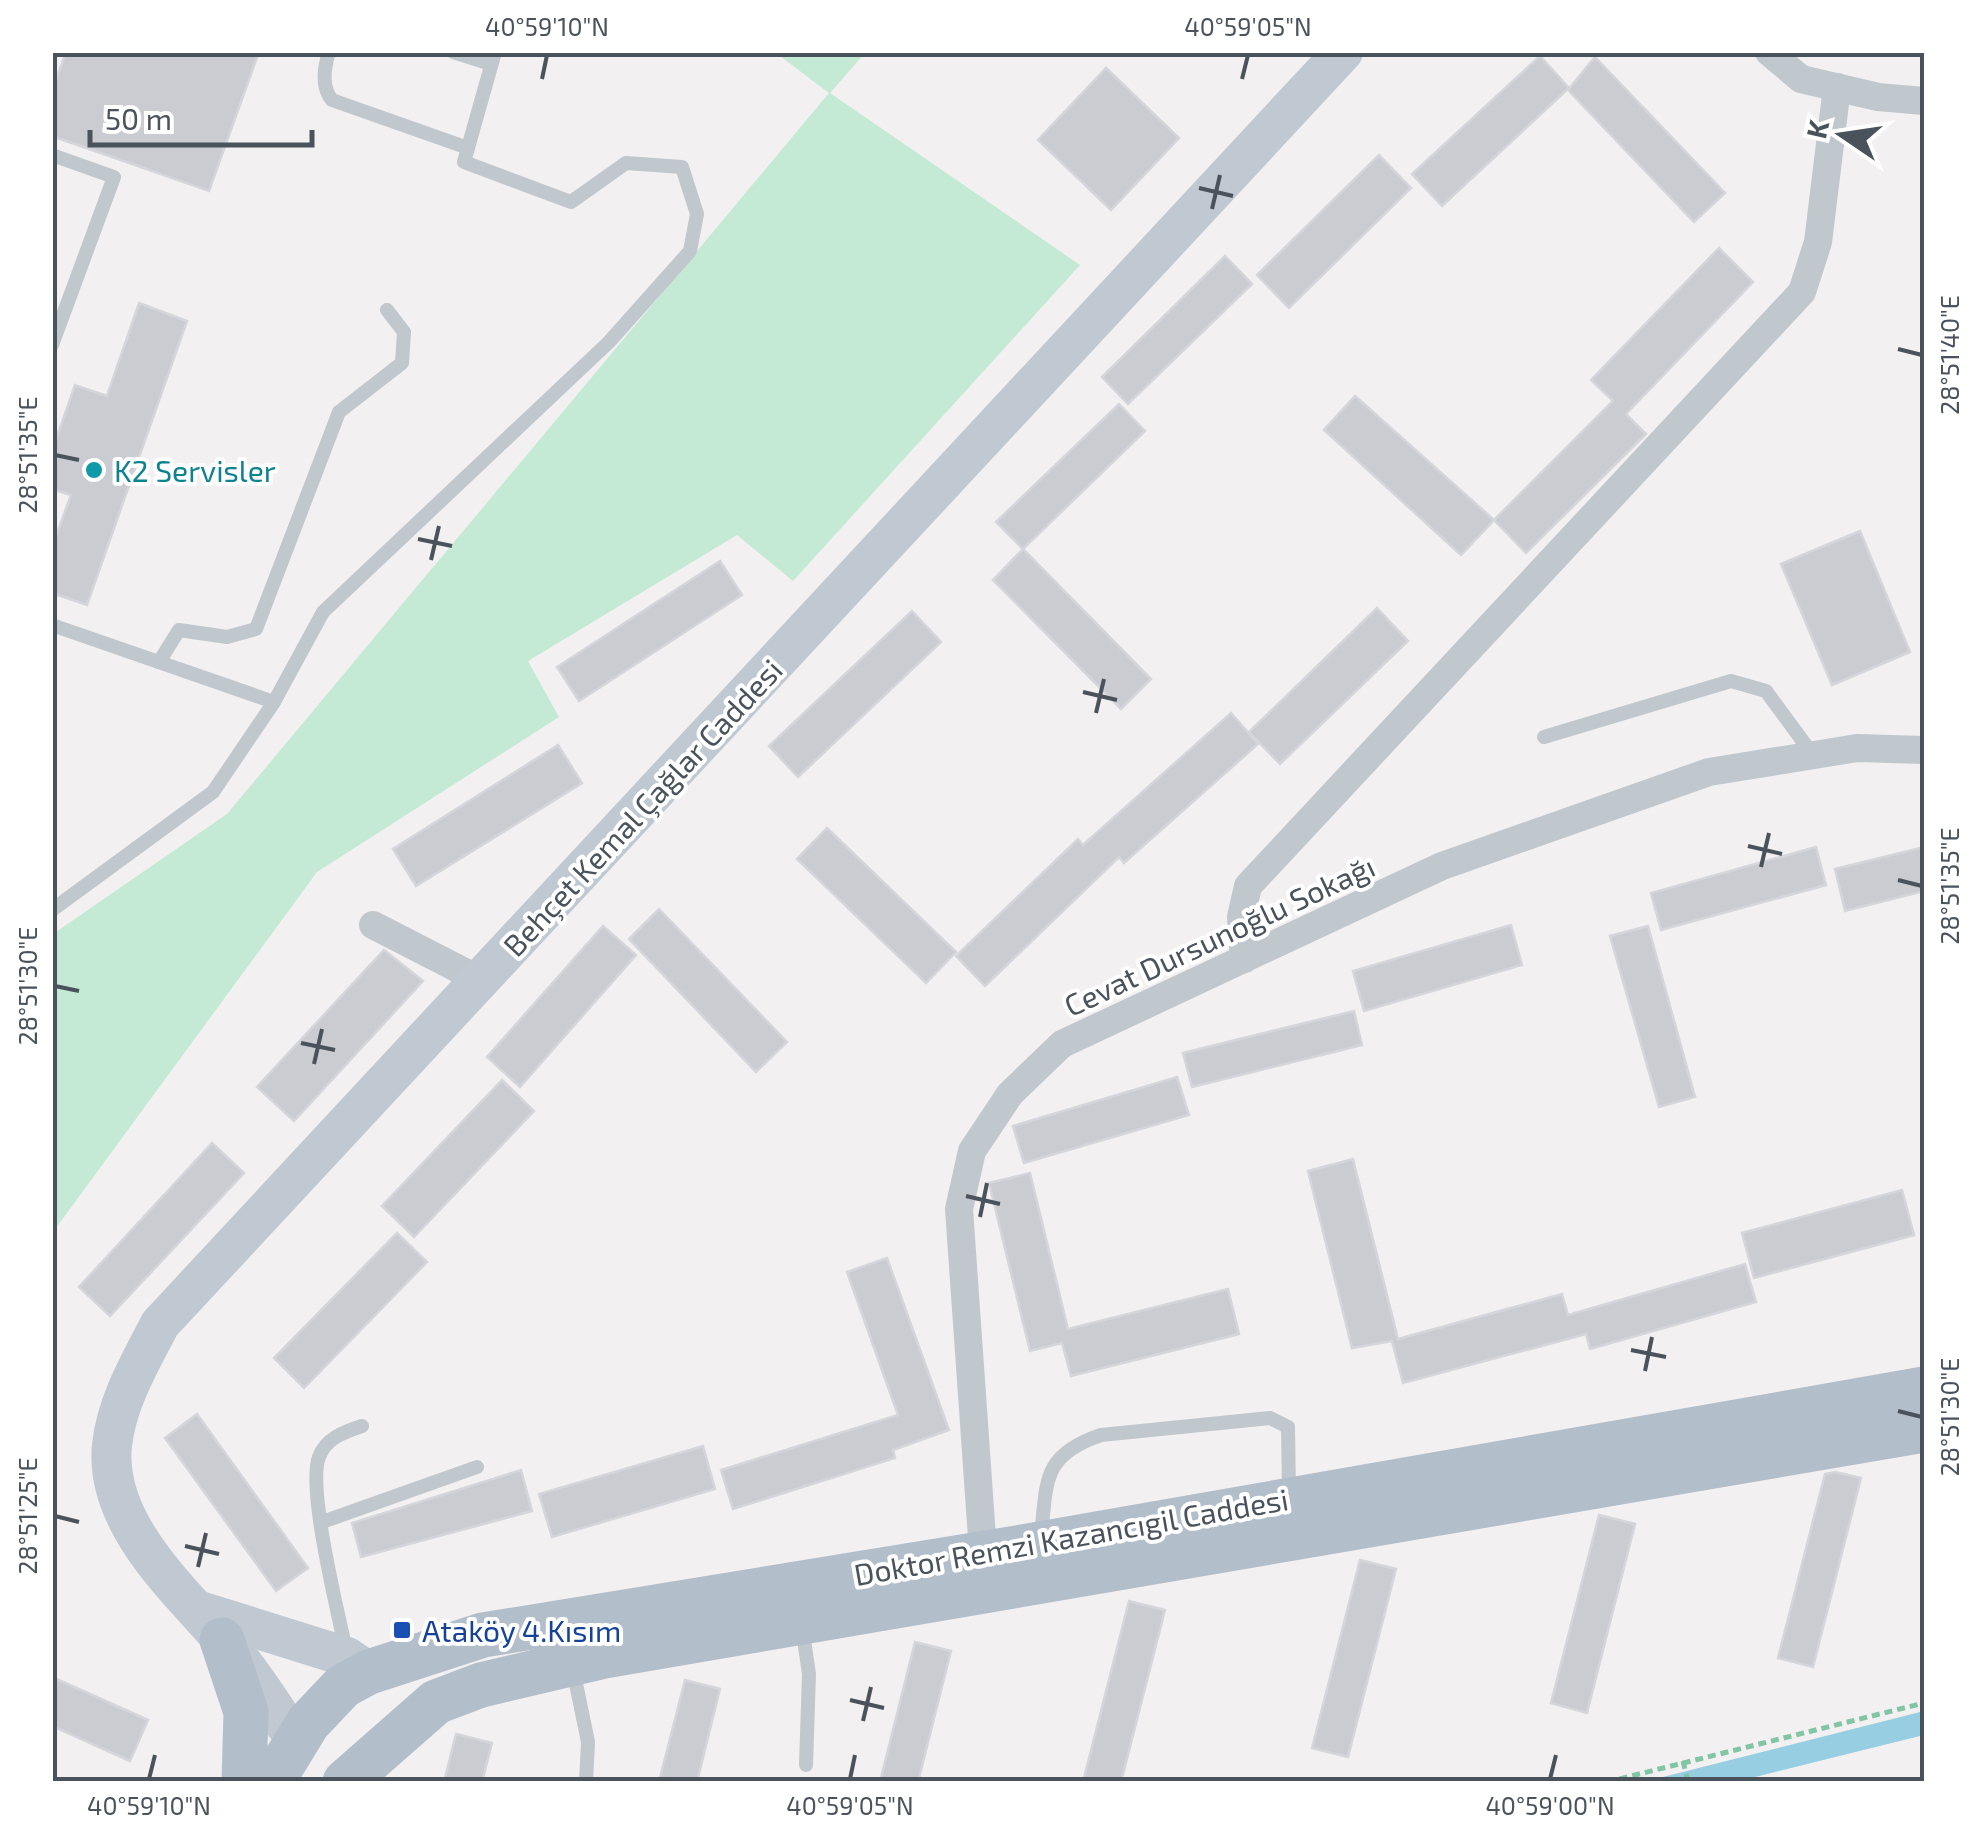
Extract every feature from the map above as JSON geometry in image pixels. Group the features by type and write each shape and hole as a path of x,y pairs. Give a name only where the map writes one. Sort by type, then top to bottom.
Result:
{"main road":[{"name":"Behçet Kemal Çağlar Caddesi","path":"296,1740 210,1625 156,1566 122,1508 111,1448 124,1394 160,1324 1343,52"},
{"name":"Doktor Remzi Kazancıgil Caddesi","path":"272,1782 296,1740 358,1664 483,1635 1040,1544 1924,1389"},
{"name":"Doktor Remzi Kazancıgil Caddesi","path":"345,1782 397,1732 436,1702 481,1685 572,1664 1924,1430"},
{"path":"210,1625 358,1664 388,1692 398,1711 397,1732"},
{"path":"210,1625 246,1712 244,1782"},
{"path":"296,1740 312,1762 345,1782"}],"street":[{"path":"1769,52 1801,79 1924,100"},
{"path":"1244,959 1241,917 1248,886 1802,292 1818,242 1837,88"},
{"name":"Cevat Dursunoğlu Sokağı","path":"982,1552 959,1209 972,1151 1010,1094 1062,1044 1442,866 1709,772 1858,748 1924,750"},
{"path":"373,926 480,980"}],"lane":[{"path":"329,52 324,71 326,93 332,100 468,148"},
{"path":"52,910 214,792 274,702 323,612 609,342 690,251 697,214 682,167 626,162 572,202 464,162 493,58 452,52"},
{"path":"52,155 114,177 52,345"},
{"path":"159,662 179,630 227,637 256,629 339,412 402,363 404,332 387,310"},
{"path":"52,625 274,702"},
{"path":"1544,736 1731,681 1766,691 1814,756"},
{"path":"1040,1544 1052,1466 1074,1444 1101,1436 1270,1418 1288,1427 1289,1500"},
{"path":"358,1664 322,1522 318,1458 340,1433 362,1426"},
{"path":"322,1522 476,1467"},
{"path":"802,1625 809,1674 806,1765"},
{"path":"572,1664 588,1742 586,1782"}],"path":[{"path":"1607,1782 1924,1703"},
{"path":"1684,1762 1688,1782"}],"green space":[{"path":"776,53 865,53 830,93 1080,265 793,581 737,535 528,661 559,717 317,872 53,1232 53,934 227,814 829,93"}],"water":[{"path":"1924,1711 1924,1735 1739,1781 1647,1781"}],"building":[{"path":"66,52 259,52 209,191 52,136 52,91"},
{"path":"1540,56 1569,88 1442,206 1412,174"},
{"path":"1595,57 1725,193 1694,222 1568,90"},
{"path":"1106,68 1179,138 1111,210 1038,140"},
{"path":"1379,155 1411,188 1289,308 1257,275"},
{"path":"1719,248 1753,282 1626,414 1646,434 1526,553 1494,520 1613,401 1591,380"},
{"path":"1225,256 1252,284 1128,404 1102,377"},
{"name":"K2 Servisler","path":"139,303 187,321 87,605 52,593 52,547 71,495 52,489 52,451 75,385 107,396"},
{"path":"1355,396 1494,520 1461,555 1324,430"},
{"path":"1119,404 1145,431 1023,549 996,522"},
{"path":"1860,531 1910,652 1832,685 1781,564"},
{"path":"1023,549 1151,679 1121,709 993,580"},
{"path":"720,561 742,595 579,701 557,667"},
{"path":"1377,608 1408,641 1280,764 1249,732"},
{"path":"912,611 941,642 798,777 769,746"},
{"path":"1231,713 1258,744 1124,863 1119,857 985,986 956,956 1078,839 1083,845"},
{"path":"558,745 582,783 416,886 393,849"},
{"path":"827,828 956,952 926,983 797,859"},
{"path":"1816,847 1826,885 1661,930 1651,893"},
{"path":"1924,847 1924,891 1845,911 1835,869"},
{"path":"659,909 787,1042 756,1072 629,939"},
{"path":"1511,925 1522,965 1364,1011 1353,971"},
{"path":"603,926 636,955 520,1087 487,1057"},
{"path":"1648,926 1695,1097 1659,1107 1610,936"},
{"path":"384,950 423,981 294,1121 257,1087"},
{"path":"1354,1011 1362,1045 1192,1087 1183,1053"},
{"path":"1177,1077 1189,1115 1024,1163 1013,1126"},
{"path":"502,1080 534,1111 414,1237 382,1206"},
{"path":"212,1143 244,1173 110,1316 79,1287"},
{"path":"1353,1159 1398,1339 1562,1294 1568,1315 1745,1264 1756,1302 1590,1349 1586,1334 1403,1383 1392,1341 1352,1348 1308,1171"},
{"path":"1030,1173 1068,1329 1228,1289 1239,1334 1071,1376 1062,1343 1030,1351 989,1183"},
{"path":"1902,1190 1914,1235 1754,1278 1742,1233"},
{"path":"397,1233 427,1262 304,1388 274,1358"},
{"path":"887,1258 949,1430 893,1450 895,1458 733,1509 721,1470 898,1415 847,1272"},
{"path":"197,1414 308,1568 276,1591 165,1438"},
{"path":"703,1446 715,1489 552,1537 539,1494"},
{"path":"521,1470 532,1511 361,1557 352,1523"},
{"path":"1835,1472 1861,1478 1813,1667 1778,1658 1825,1474"},
{"path":"1599,1515 1635,1524 1587,1713 1551,1703"},
{"path":"1360,1560 1396,1569 1348,1757 1312,1748"},
{"path":"1129,1601 1165,1610 1121,1782 1083,1782"},
{"path":"915,1642 951,1651 918,1782 880,1782"},
{"path":"52,1677 148,1720 130,1761 52,1726"},
{"path":"685,1680 720,1689 697,1782 659,1782"},
{"path":"456,1734 492,1743 482,1782 444,1782"}],"place":[{"name":"K2 Servisler","path":"94,470"},
{"name":"Ataköy 4.Kısım","path":"402,1630"}]}
